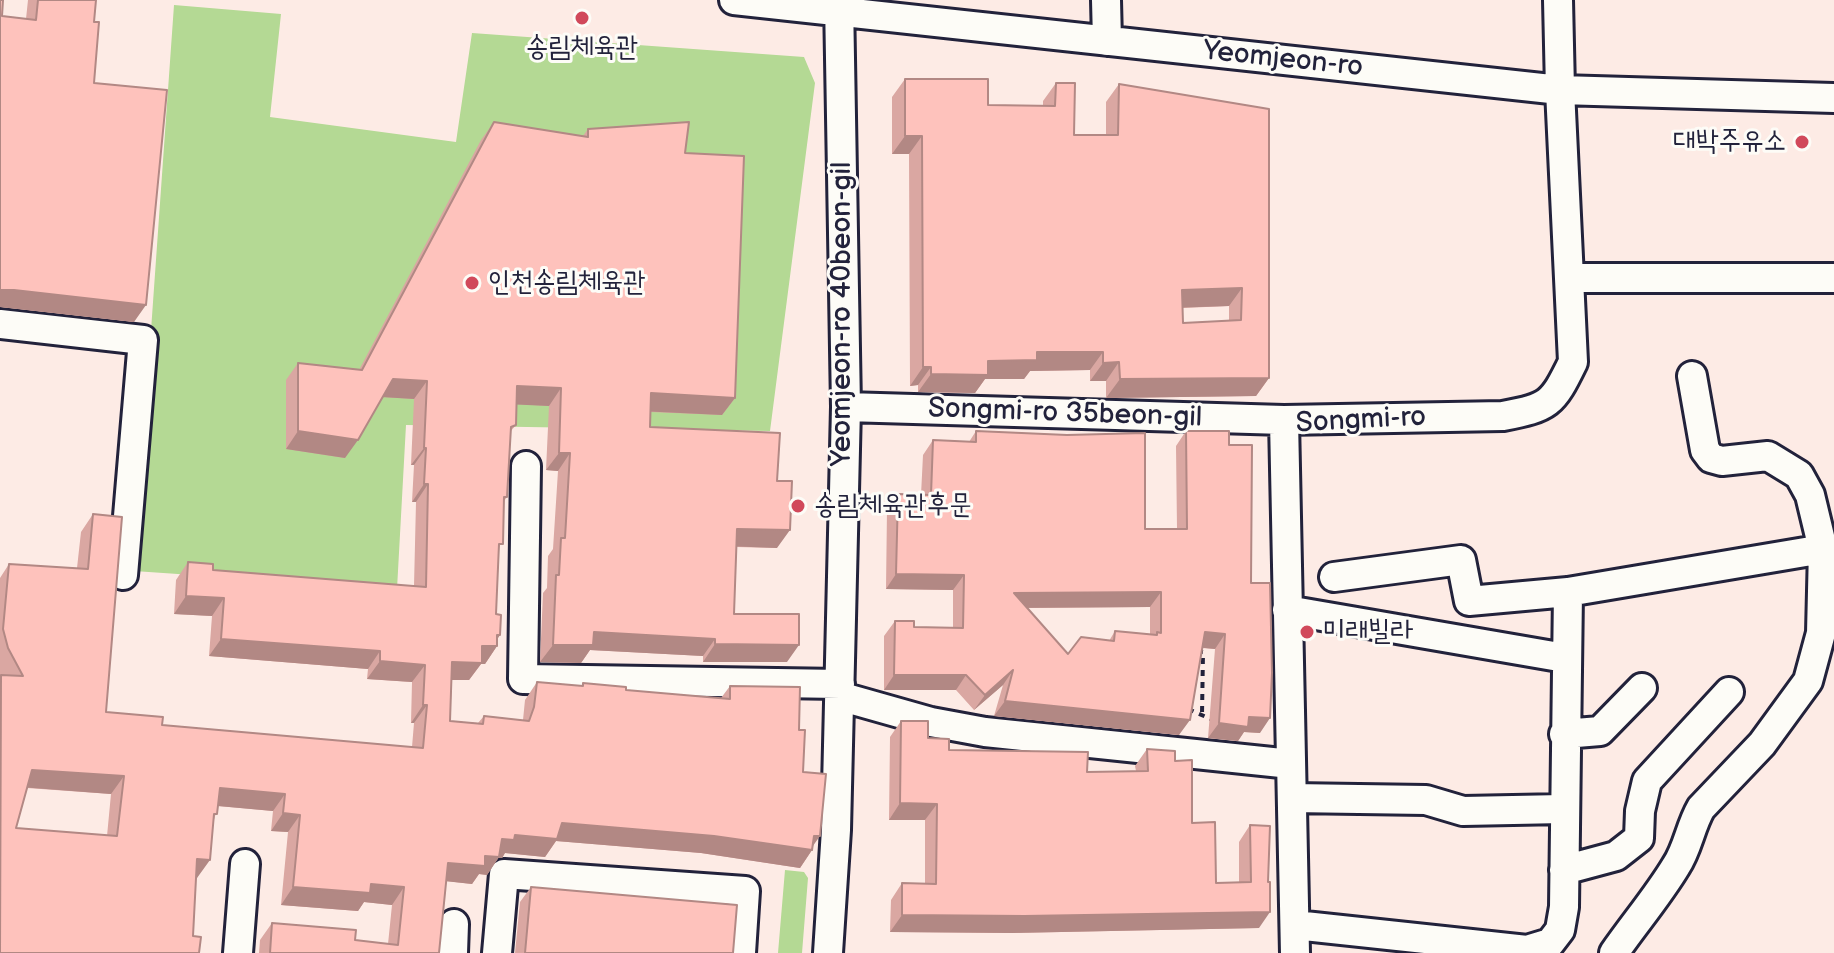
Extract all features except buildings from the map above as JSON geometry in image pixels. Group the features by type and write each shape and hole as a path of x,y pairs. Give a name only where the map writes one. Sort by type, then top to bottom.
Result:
{"street":[{"name":"Yeomjeon-ro","path":"734,0 840,6 1107,41 1560,90 1834,98"},
{"path":"1106,0 1107,41"},
{"name":"Songmi-ro","path":"1295,939 1284,420 1503,416 1537,409 1558,393 1573,362 1558,0"},
{"name":"Yeomjeon-ro 40beon-gil","path":"828,953 836,830 846,407 840,6"},
{"path":"1569,278 1834,278"},
{"path":"0,324 143,340 123,575"},
{"path":"1614,953 1677,866 1686,848 1693,821 1701,808 1762,744 1808,681 1821,633 1823,549 1810,495 1799,475 1768,456 1722,461 1711,458 1705,450 1692,376"},
{"name":"Songmi-ro 35beon-gil","path":"846,407 1284,420"},
{"path":"526,466 523,679 839,690 931,722 985,732 1291,764"},
{"path":"1334,577 1461,560 1469,601 1568,592 1823,549"},
{"path":"1295,939 1527,950 1550,943 1560,930 1564,907 1568,592"},
{"path":"1287,610 1565,658"},
{"path":"1564,734 1600,731 1642,688"},
{"path":"1564,870 1616,856 1639,838 1640,811 1647,781 1729,692"},
{"path":"1292,798 1426,800 1463,811 1563,809"},
{"path":"238,953 245,864"},
{"path":"497,953 504,874 745,891 741,953"},
{"path":"453,953 454,924"}],"path":[{"path":"1189,650 1203,652 1202,715"},
{"path":"1184,707 1216,721"}],"green space":[{"name":"인천송림체육관","path":"174,5 281,14 270,117 456,142 472,33 804,57 815,83 770,431 406,425 397,589 134,571"},
{"path":"785,870 804,872 808,878 802,953 778,953"}],"place":[{"name":"송림체육관","path":"582,18"},
{"name":"대박주유소","path":"1802,142"},
{"name":"인천송림체육관","path":"472,283"},
{"name":"송림체육관후문","path":"798,506"},
{"name":"미래빌라","path":"1307,632"}]}
